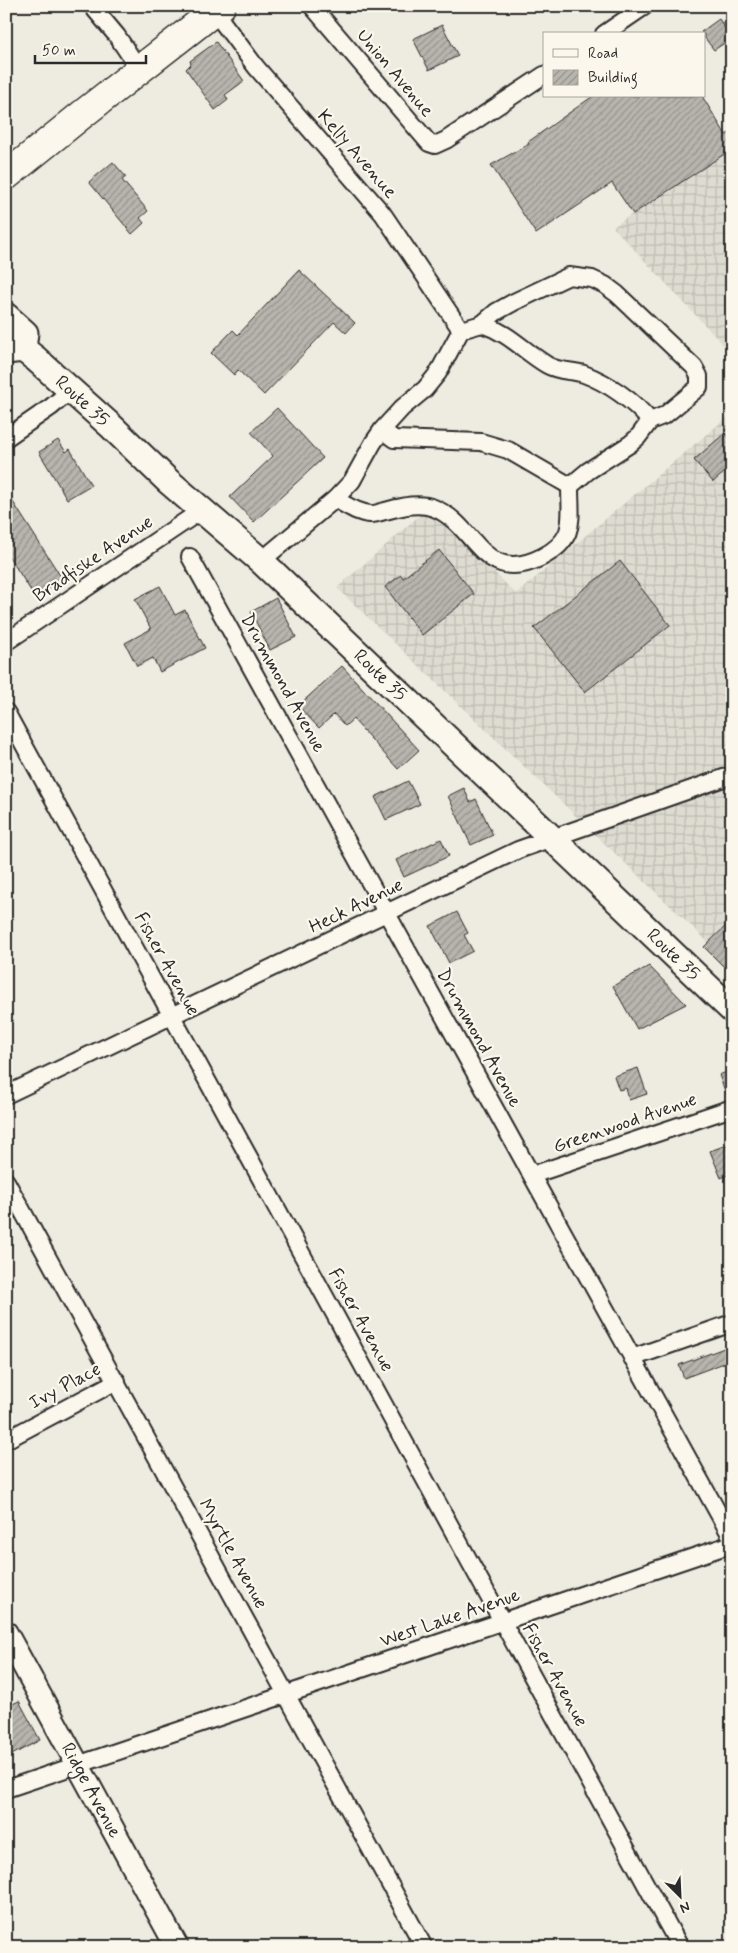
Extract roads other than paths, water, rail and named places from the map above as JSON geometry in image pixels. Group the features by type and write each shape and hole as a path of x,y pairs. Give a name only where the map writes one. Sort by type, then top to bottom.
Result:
{"highway":[{"path":"6,176 217,9"}],"main road":[{"name":"Route 35","path":"6,316 25,333 14,350 70,391 112,427 168,481 261,561 732,1010"}],"street":[{"path":"92,6 117,36 139,69"},
{"name":"Union Avenue","path":"312,6 429,143 435,145 452,137 543,76"},
{"path":"607,32 645,6"},
{"name":"Kelly Avenue","path":"217,9 256,67 383,214 460,330"},
{"path":"261,561 335,499 352,480 382,430 394,416 425,389 438,373 460,330 482,324 496,312 514,302 569,276 592,279 605,285 617,294 694,367 699,376 699,387 665,415 650,421 638,438 588,471 570,486"},
{"path":"482,324 497,329 545,364 555,369 583,374 606,385 643,412 650,421"},
{"path":"6,438 51,407 70,391"},
{"path":"382,430 394,439 481,442 508,450 570,486"},
{"path":"335,499 353,509 371,515 405,506 422,505 434,508 447,516 490,558 509,566 524,564 538,559 564,543 568,534 570,520 570,486"},
{"name":"Bradfiske Avenue","path":"6,642 202,510"},
{"name":"Drummond Avenue","path":"190,557 732,1538"},
{"name":"Fisher Avenue","path":"6,712 680,1947"},
{"name":"Heck Avenue","path":"6,1095 518,850 732,775"},
{"name":"Greenwood Avenue","path":"532,1175 732,1108"},
{"name":"Myrtle Avenue","path":"6,1181 117,1381 424,1947"},
{"path":"632,1358 732,1322"},
{"name":"Ivy Place","path":"6,1440 117,1381"},
{"name":"West Lake Avenue","path":"6,1789 732,1544"},
{"name":"Ridge Avenue","path":"6,1633 177,1947"}]}
